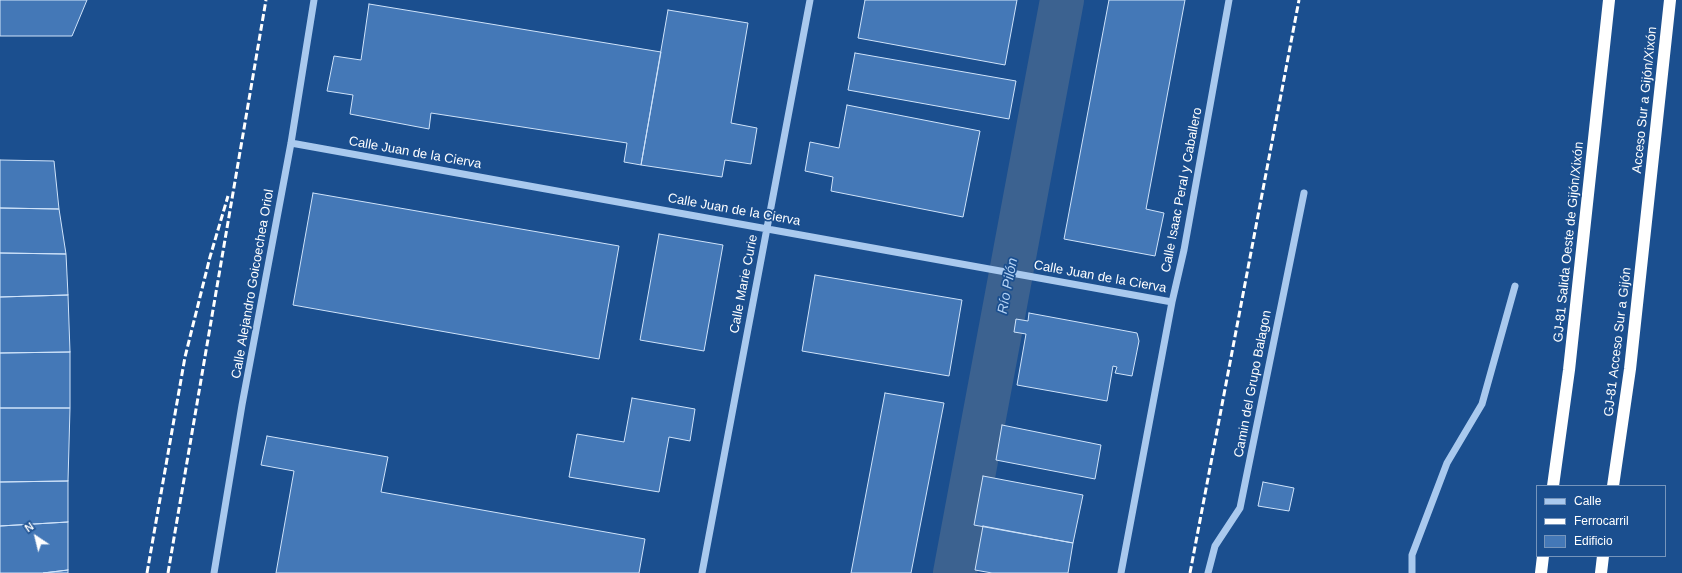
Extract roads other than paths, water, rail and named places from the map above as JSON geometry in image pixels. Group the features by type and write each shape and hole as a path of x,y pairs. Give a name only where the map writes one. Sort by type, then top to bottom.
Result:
{"highway":[{"name":"GJ-81 Salida Oeste de Gijón/Xixón","path":"1553,485 1569,370 1608,0"},
{"name":"Acceso Sur a Gijón/Xixón","path":"1648,202 1670,0"},
{"name":"GJ-81 Acceso Sur a Gijón","path":"1613,485 1630,369 1648,202"},
{"path":"1541,573 1543,557"},
{"path":"1601,573 1603,557"}],"street":[{"name":"Calle Alejandro Goicoechea Oriol","path":"214,573 242,405 291,143 314,0"},
{"name":"Calle Marie Curie","path":"702,573 810,0"},
{"name":"Calle Isaac Peral y Caballero","path":"1121,573 1172,302 1184,250 1229,0"},
{"name":"Calle Juan de la Cierva","path":"291,143 1172,302"},
{"name":"Camin del Grupo Balagon","path":"1208,573 1215,546 1240,508 1304,193"},
{"path":"1412,573 1412,555 1447,463 1482,404 1515,286"}],"waterway":[{"name":"Río Pilón","path":"955,573 1062,0"}],"railway":[{"path":"168,573 266,0"},
{"path":"1190,573 1299,0"},
{"path":"147,573 185,357 210,257 228,196"}]}
